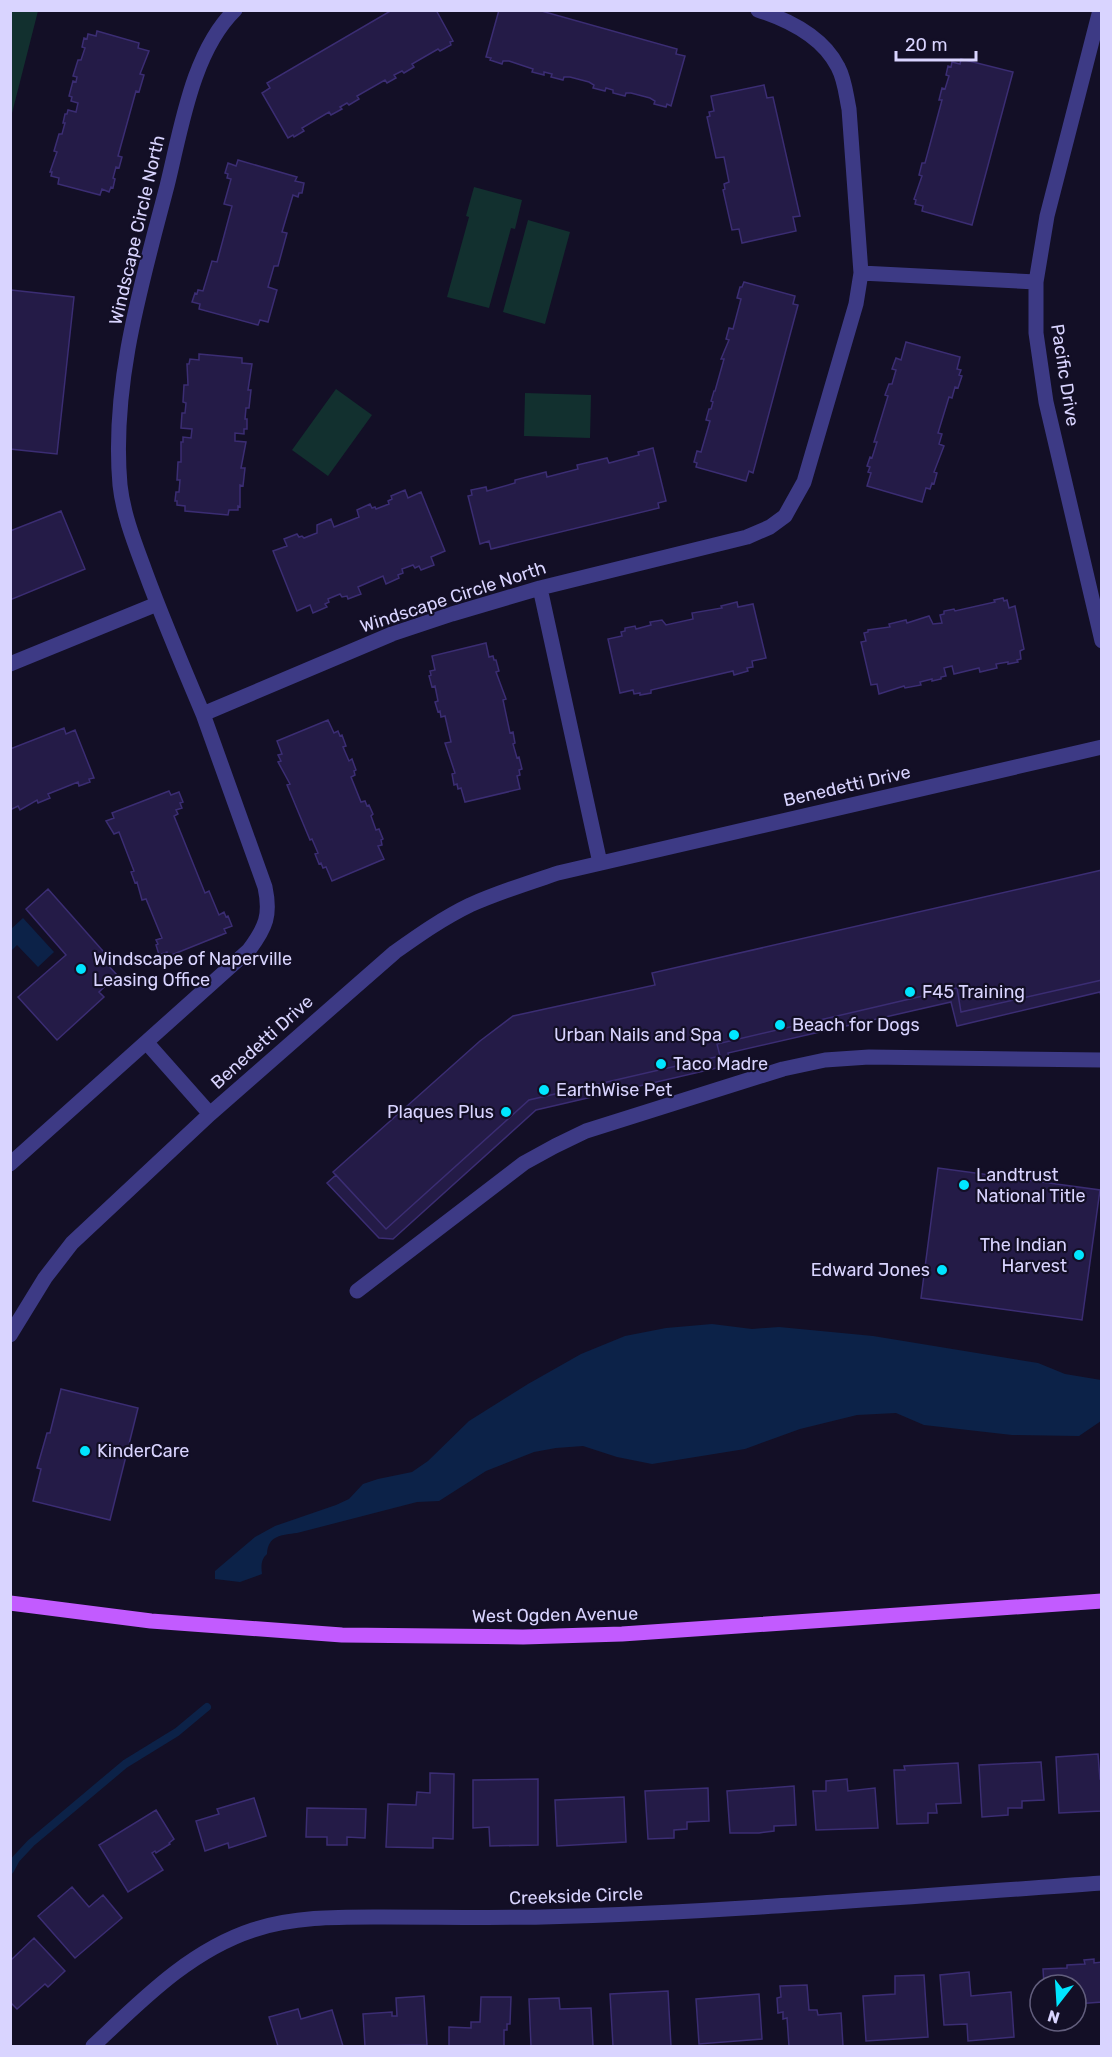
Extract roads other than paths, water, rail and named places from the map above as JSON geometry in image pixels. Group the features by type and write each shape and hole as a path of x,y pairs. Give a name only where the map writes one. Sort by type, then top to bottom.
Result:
{"main road":[{"name":"West Ogden Avenue","path":"10,1603 150,1620 342,1635 523,1637 622,1634 1101,1601"}],"street":[{"name":"Windscape Circle North","path":"235,10 226,19 208,50 191,90 147,264 123,384 119,436 120,486 131,532 203,714 392,634 540,588 747,537 770,527 785,516 804,482 856,304 861,273 849,109 845,84 838,66 823,47 803,30 758,10"},
{"name":"Pacific Drive","path":"1100,10 1047,216 1036,282 1036,333 1046,402 1101,641"},
{"path":"861,273 1036,282"},
{"path":"540,588 600,863"},
{"path":"10,663 158,604"},
{"path":"10,1164 249,950 261,935 268,919 265,886 203,714"},
{"name":"Benedetti Drive","path":"10,1335 45,1278 72,1243 210,1114 395,952 429,928 468,906 558,873 1101,747"},
{"path":"147,1043 210,1114"},
{"path":"357,1291 524,1163 555,1146 586,1131 783,1069 825,1060 868,1057 1101,1060"},
{"name":"Creekside Circle","path":"93,2046 162,1982 203,1953 251,1930 275,1923 327,1917 540,1917 666,1913 1101,1883"}],"water":[{"path":"23,918 54,952 38,967 17,945 11,951 11,929"},
{"path":"712,1324 752,1329 779,1327 873,1336 1038,1363 1065,1374 1101,1380 1101,1421 1079,1436 1012,1435 924,1425 896,1413 857,1415 800,1429 745,1449 652,1464 617,1457 583,1446 556,1448 534,1452 486,1471 439,1501 417,1502 277,1537 270,1543 263,1560 262,1574 240,1582 215,1579 215,1571 255,1537 275,1526 349,1499 363,1484 412,1472 428,1461 469,1421 581,1354 625,1336 666,1328"}],"waterway":[{"path":"10,1870 16,1859 31,1843 125,1764 177,1732 207,1707"}],"place":[{"name":"Windscape of Naperville Leasing Office","path":"81,969"},
{"name":"F45 Training","path":"910,992"},
{"name":"Beach for Dogs","path":"780,1025"},
{"name":"Urban Nails and Spa","path":"734,1035"},
{"name":"Taco Madre","path":"661,1064"},
{"name":"EarthWise Pet","path":"544,1090"},
{"name":"Plaques Plus","path":"506,1112"},
{"name":"Landtrust National Title","path":"964,1185"},
{"name":"The Indian Harvest","path":"1079,1255"},
{"name":"Edward Jones","path":"942,1270"},
{"name":"KinderCare","path":"85,1451"}]}
